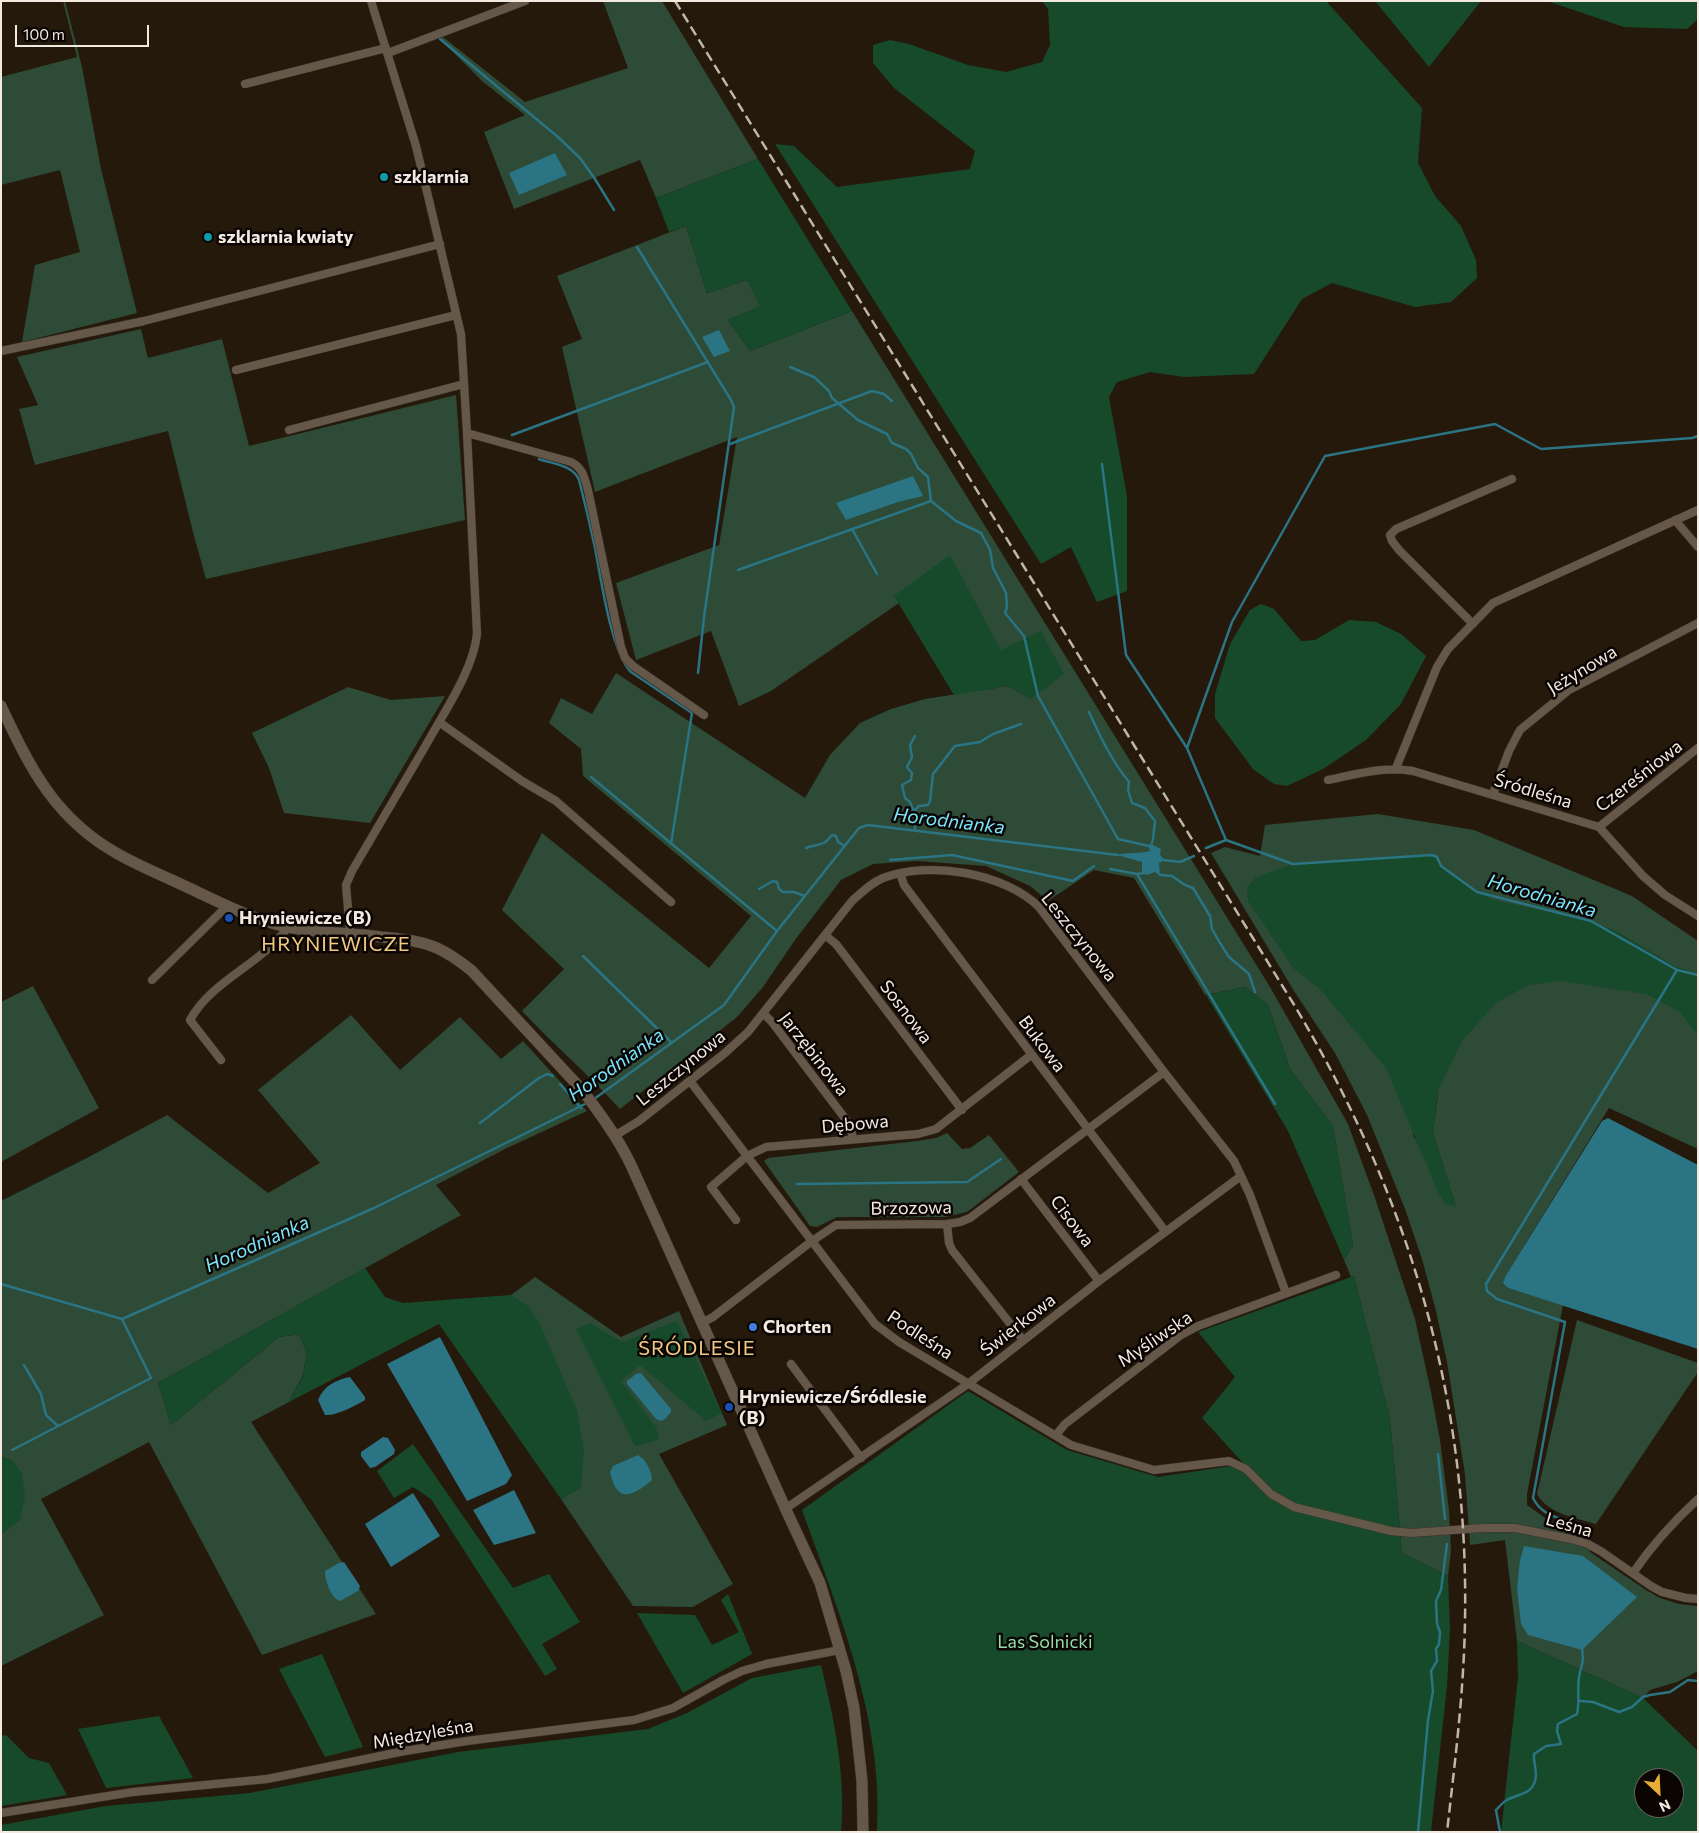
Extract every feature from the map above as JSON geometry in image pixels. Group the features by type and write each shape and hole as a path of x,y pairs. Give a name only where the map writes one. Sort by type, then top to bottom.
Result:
{"street":[{"path":"350,933 346,885 352,871 439,722 471,662 476,647 477,634 461,334 416,146 371,1"},
{"path":"245,84 387,51 525,1"},
{"path":"1,352 144,321 440,244"},
{"path":"236,370 456,315"},
{"path":"289,430 464,384"},
{"path":"467,433 571,462 579,466 586,481 625,658 633,666 704,716"},
{"path":"1473,624 1399,550 1390,535 1396,529 1512,479"},
{"path":"1396,768 1437,667 1448,649 1492,603 1698,510"},
{"path":"1675,520 1698,547"},
{"name":"Jeżynowa","path":"1494,794 1509,751 1520,730 1569,690 1698,622"},
{"path":"1,706 35,774 62,811 80,827 117,854 259,919 288,927 412,940 437,948 472,971 583,1091 597,1109 616,1135 632,1165 817,1574 840,1650 854,1708 862,1781 863,1832"},
{"path":"439,722 522,781 556,801 671,902"},
{"name":"Czereśniowa","path":"1598,827 1698,748"},
{"name":"Śródleśna","path":"1328,780 1372,770 1396,768 1413,770 1598,827 1643,876 1665,895 1694,914"},
{"name":"Leszczynowa","path":"616,1135 639,1121 742,1038 764,1014 852,901 866,888 882,879 911,870 936,870 996,880 1019,891 1033,901 1234,1161 1241,1176"},
{"name":"Bukowa","path":"900,873 904,885 1165,1231"},
{"path":"152,980 227,906"},
{"path":"1694,914 1698,906"},
{"path":"221,1060 190,1020 204,1000 277,940 288,927"},
{"name":"Sosnowa","path":"825,935 836,944 962,1110"},
{"name":"Jarzębinowa","path":"764,1014 850,1124 854,1139"},
{"name":"Dębowa","path":"736,1220 711,1187 747,1156 766,1147 918,1134 936,1129 1031,1055"},
{"name":"Brzozowa","path":"702,1323 713,1317 836,1225 947,1224 970,1218 1164,1072"},
{"name":"Podleśna","path":"690,1081 875,1324 899,1342 1071,1445 1154,1470 1229,1461"},
{"path":"1241,1176 1250,1195 1286,1293"},
{"name":"Świerkowa","path":"786,1509 968,1384 1099,1281 1241,1176"},
{"name":"Cisowa","path":"1021,1179 1099,1281"},
{"path":"947,1224 949,1243 952,1250 1023,1340"},
{"name":"Myśliwska","path":"1056,1435 1064,1424 1181,1335 1198,1326 1336,1275"},
{"path":"791,1364 861,1458"},
{"name":"Leśna","path":"1229,1461 1246,1468 1271,1494 1294,1507 1390,1531 1411,1533 1482,1528 1515,1528 1572,1539 1588,1544 1602,1552 1662,1592 1698,1599"},
{"path":"1633,1573 1648,1551 1670,1525 1698,1499"},
{"name":"Międzyleśna","path":"1,1813 132,1792 267,1779 397,1752 467,1741 634,1720 673,1708 742,1671 766,1664 840,1650"}],"green space":[{"path":"63,1 65,1 82,67 101,169 137,313 22,342 35,265 80,252 60,170 1,185 1,77 77,57"},
{"path":"603,1 662,1 758,159 656,198 640,160 514,209 484,132 525,115 482,81 440,39 443,37 525,102 628,68"},
{"path":"1042,1 1326,1 1422,108 1418,163 1435,196 1461,226 1476,260 1477,278 1451,302 1415,307 1332,283 1302,299 1254,374 1184,377 1150,372 1117,382 1109,397 1127,496 1127,591 1097,602 1071,547 1041,564 775,144 794,146 837,187 970,169 975,151 894,88 873,63 873,45 890,40 909,44 968,65 1006,72 1042,62 1050,45 1048,9"},
{"path":"1375,1 1481,1 1429,67"},
{"path":"1547,1 1698,1 1698,19 1687,29 1624,27"},
{"path":"758,159 852,311 750,351 728,320 760,306 747,280 707,293 686,226 669,232 656,198"},
{"path":"686,226 707,293 747,280 761,306 728,320 750,351 852,311 1270,987 1348,1124 1415,1319 1440,1440 1449,1510 1451,1551 1448,1576 1402,1553 1390,1419 1354,1276 1351,1277 1344,1260 1353,1245 1333,1126 1290,1069 1268,1005 1245,987 1205,995 1134,878 1094,870 1048,901 1030,886 986,866 916,861 873,864 841,880 795,940 763,987 737,1017 620,1109 522,1011 564,969 502,910 542,833 709,968 751,916 583,776 581,749 549,723 561,698 592,714 616,673 805,798 830,755 860,723 891,709 925,699 1008,686 1031,699 1001,650 894,596 899,603 771,691 739,706 711,631 636,660 616,583 719,545 737,437 595,492 562,347 582,339 557,276"},
{"path":"141,329 148,358 222,339 249,446 456,395 465,520 206,579 168,431 35,465 19,409 38,405 17,357"},
{"path":"950,555 1001,650 1041,631 1064,674 1031,699 1008,686 954,695 894,596"},
{"path":"1261,604 1274,609 1301,641 1315,640 1349,620 1376,622 1401,634 1426,656 1401,704 1366,740 1323,769 1287,786 1274,784 1253,769 1215,718 1215,694 1230,644 1250,610"},
{"path":"348,687 391,700 445,696 370,823 284,813 269,768 252,733"},
{"path":"1378,814 1474,830 1632,896 1698,941 1698,1149 1609,1108 1506,1275 1508,1288 1563,1305 1527,1494 1527,1505 1548,1520 1580,1531 1590,1552 1646,1590 1660,1598 1679,1604 1698,1606 1698,1671 1677,1682 1650,1690 1643,1698 1517,1641 1505,1540 1470,1545 1465,1474 1447,1362 1422,1259 1405,1209 1367,1115 1335,1053 1294,991 1211,853 1225,847 1260,856 1265,825","holes":["1438,1093 1433,1133 1456,1207 1413,1135"]},
{"path":"1432,855 1437,857 1441,866 1477,892 1494,900 1591,921 1618,932 1676,967 1698,973 1698,1036 1679,1011 1646,994 1561,981 1528,985 1495,1004 1462,1041 1438,1091 1433,1133 1456,1207 1445,1204 1438,1192 1386,1068 1320,989 1294,969 1248,901 1247,887 1256,877 1293,864"},
{"path":"33,986 99,1108 1,1162 1,1002"},
{"path":"1245,987 1268,1005 1290,1069 1333,1126 1353,1245 1344,1260 1288,1131 1206,995"},
{"path":"351,1015 400,1070 460,1017 501,1059 523,1041 587,1111 505,1149 436,1185 461,1215 158,1383 171,1425 279,1337 299,1334 307,1353 303,1375 289,1402 251,1422 376,1614 262,1655 149,1442 41,1499 104,1615 1,1666 1,1507 14,1462 1,1456 1,1201 167,1115 268,1193 320,1163 258,1090"},
{"path":"947,1133 962,1149 970,1148 989,1135 1019,1172 967,1212 945,1217 837,1217 817,1227 810,1226 764,1161 768,1158 917,1141 936,1138"},
{"path":"365,1268 385,1297 403,1303 511,1295 528,1306 539,1322 577,1410 584,1450 581,1488 561,1499 439,1324 289,1402 303,1376 307,1353 299,1334 279,1337 171,1425 158,1383"},
{"name":"Las Solnicki","path":"1354,1276 1390,1419 1402,1553 1448,1576 1450,1629 1447,1686 1431,1832 877,1832 877,1790 866,1708 844,1628 802,1510 968,1391 1067,1450 1158,1477 1244,1464 1202,1418 1235,1377 1198,1332"},
{"path":"535,1277 621,1337 679,1311 727,1425 659,1454 733,1584 693,1607 633,1606 561,1499 581,1487 511,1295"},
{"path":"1577,1320 1698,1363 1698,1372 1596,1524 1555,1511 1542,1501 1537,1494"},
{"path":"677,1321 722,1413 706,1421 640,1365 621,1381 656,1427 659,1440 635,1446 576,1329 590,1323 622,1342"},
{"path":"413,1444 513,1588 549,1574 580,1622 542,1644 557,1669 545,1676 431,1499 413,1487 394,1498 377,1471"},
{"path":"1,1456 14,1462 22,1473 25,1497 20,1520 1,1535"},
{"path":"728,1594 752,1654 683,1693 637,1613 695,1615 712,1645 739,1632 721,1600"},
{"path":"1517,1641 1643,1698 1698,1751 1698,1832 1501,1832 1518,1677"},
{"path":"322,1654 363,1747 325,1757 279,1669"},
{"path":"821,1665 838,1747 842,1789 841,1832 1,1832 1,1825 106,1806 250,1793 458,1752 648,1729 687,1713 752,1678"},
{"path":"159,1716 193,1778 106,1788 78,1729"},
{"path":"6,1735 29,1758 49,1763 67,1795 1,1806 1,1736"}],"water":[{"path":"555,153 567,175 519,195 509,173"},
{"path":"719,330 730,351 714,357 702,337"},
{"path":"913,476 923,496 898,502 846,520 836,503"},
{"path":"1151,844 1161,849 1160,855 1165,860 1159,863 1160,876 1155,872 1147,875 1142,873 1142,862 1117,855 1150,851 1148,845"},
{"path":"1608,1118 1698,1165 1698,1349 1508,1288 1503,1283 1506,1275 1602,1121"},
{"path":"440,1337 512,1475 506,1484 467,1501 387,1364"},
{"path":"641,1373 671,1409 671,1412 661,1421 656,1419 627,1384 627,1381 636,1374"},
{"path":"350,1377 365,1397 365,1400 351,1408 325,1415 318,1400 320,1395 331,1384"},
{"path":"383,1437 388,1438 395,1450 394,1454 375,1467 370,1468 361,1456 361,1452"},
{"path":"638,1455 644,1459 648,1466 652,1480 632,1493 621,1493 613,1482 610,1472 613,1466"},
{"path":"514,1490 536,1533 494,1545 473,1510"},
{"path":"413,1493 440,1536 391,1567 365,1524"},
{"path":"1524,1546 1583,1556 1637,1597 1582,1650 1528,1635 1521,1624 1517,1589 1520,1560"},
{"path":"344,1562 360,1586 358,1591 340,1601 329,1589 325,1571"}],"waterway":[{"path":"440,39 558,137 580,158 614,210"},
{"path":"637,247 734,407 704,617 698,673"},
{"path":"512,435 708,362"},
{"path":"790,367 814,377 829,391 832,398 858,420 887,434 892,443 906,449 911,454 918,468 928,477 931,501 956,521 981,533 990,550 993,568 1006,593 1007,607 1005,613 1024,636 1038,696 1118,839 1149,846"},
{"path":"730,444 872,391 884,394 892,401"},
{"path":"1226,840 1187,748 1232,622 1325,456 1495,424 1541,449 1698,436"},
{"path":"539,459 567,468 579,480 612,632 624,662 631,672 692,713 671,844"},
{"path":"1102,464 1126,655 1187,748"},
{"path":"738,570 931,501"},
{"path":"852,529 877,574"},
{"path":"1089,712 1111,757 1129,782 1128,790 1132,803 1145,808 1155,821 1151,846"},
{"path":"915,830 914,811 919,806 928,805 933,774 955,746 980,742 993,734 1021,724"},
{"path":"914,811 910,802 905,798 902,785 911,780 912,773 907,767 912,757 910,745 915,736"},
{"path":"591,777 777,931"},
{"name":"Horodnianka","path":"594,1099 724,1005 777,931 859,828 868,825 1118,855"},
{"path":"806,848 823,844 832,835 836,836 838,842 845,846"},
{"name":"Horodnianka","path":"1206,848 1226,840 1293,864 1432,855 1437,857 1441,866 1477,892 1591,921 1677,970 1698,975"},
{"path":"890,860 952,855 1073,881 1094,866"},
{"name":"Horodnianka","path":"1163,860 1180,862 1194,856"},
{"path":"1110,869 1137,874 1144,873"},
{"path":"1137,874 1275,1104"},
{"path":"1160,875 1172,876 1193,888 1210,916 1212,929 1220,943 1229,957 1249,974 1255,992"},
{"path":"759,889 773,881 777,882 779,889 783,892 794,892 805,896"},
{"path":"583,956 672,1043"},
{"path":"1588,1534 1576,1525 1545,1512 1533,1498 1565,1322 1497,1299 1487,1291 1486,1284 1677,970"},
{"path":"480,1123 539,1078 547,1074 553,1076"},
{"path":"560,1084 581,1108"},
{"name":"Horodnianka","path":"1,1284 122,1319 374,1208 587,1103"},
{"path":"797,1184 967,1182 1001,1159"},
{"path":"12,1450 151,1378 122,1319"},
{"path":"24,1365 41,1394 46,1415 58,1426"},
{"path":"1438,1454 1445,1519"},
{"path":"1418,1832 1428,1720 1433,1691 1431,1671 1437,1661 1436,1649 1439,1644 1440,1632 1437,1624 1436,1601 1441,1590 1447,1544"},
{"path":"1500,1832 1496,1810 1506,1801 1527,1792 1533,1786 1536,1778 1534,1754 1546,1746 1561,1744 1557,1731 1558,1724 1577,1714 1578,1682 1583,1660 1582,1648"},
{"path":"1580,1701 1593,1702 1619,1712 1632,1707 1643,1697 1670,1692 1688,1680 1698,1681"}],"railway":[{"path":"675,1 1293,1003 1334,1075 1369,1149 1399,1223 1424,1299 1443,1377 1456,1456 1463,1537 1465,1620 1461,1700 1447,1832"}],"place":[{"name":"szklarnia","path":"384,177"},
{"name":"szklarnia kwiaty","path":"208,237"},
{"name":"Hryniewicze (B)","path":"229,918"},
{"name":"Chorten","path":"753,1327"},
{"name":"Hryniewicze/Śródlesie (B)","path":"729,1407"}],"district":[{"name":"HRYNIEWICZE","path":"336,944"},
{"name":"ŚRÓDLESIE","path":"697,1348"}]}
